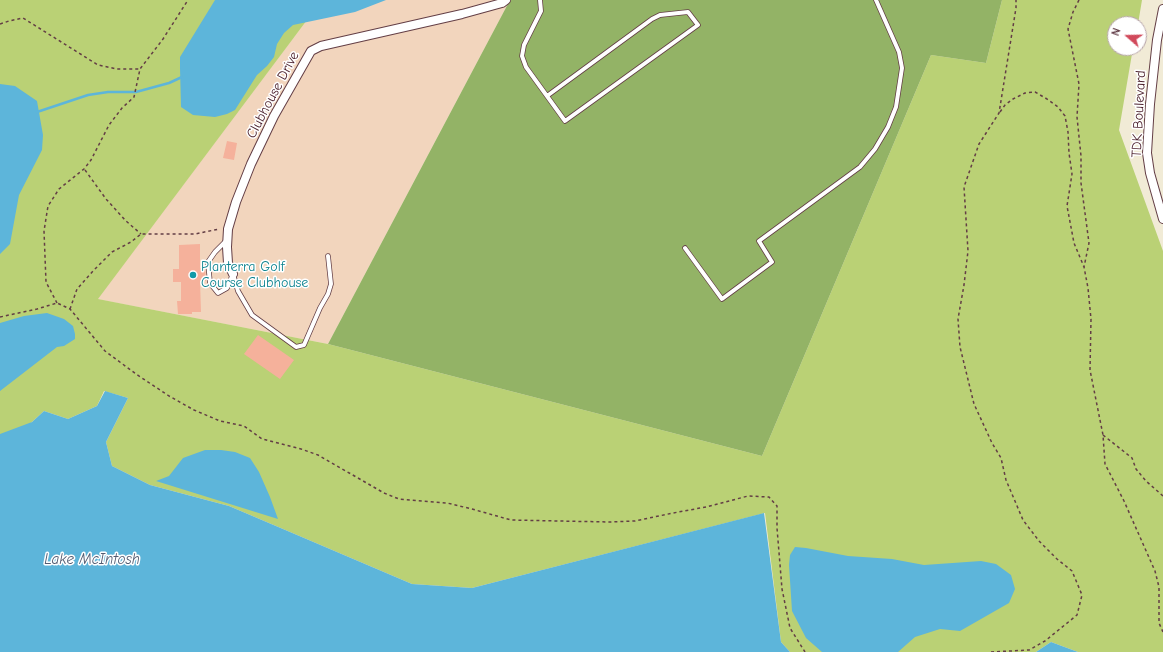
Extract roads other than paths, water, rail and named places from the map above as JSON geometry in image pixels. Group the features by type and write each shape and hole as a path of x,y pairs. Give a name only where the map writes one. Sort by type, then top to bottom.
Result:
{"street":[{"name":"Clubhouse Drive","path":"233,274 228,263 227,239 228,228 240,188 274,116 311,51 321,46 489,7 506,0"},
{"name":"TDK Boulevard","path":"1163,9 1156,47 1147,153 1150,173 1163,219"}],"lane":[{"path":"540,0 541,11 524,45 522,56 526,67 547,96 565,120 698,25 688,12 660,15 652,19 547,96"},
{"path":"685,248 722,299 772,262 759,241 860,166 875,149 888,127 896,107 902,68 899,52 876,0"},
{"path":"227,239 208,262 210,283 218,293 227,288 233,274"},
{"path":"233,274 238,291 252,316 296,347 304,346 320,308 328,294 331,284 328,256"}],"water":[{"path":"215,0 386,0 355,12 293,25 284,33 277,44 274,57 257,75 235,110 215,117 193,115 181,107 180,57"},
{"path":"0,84 15,86 37,101 43,135 42,150 19,195 10,244 0,254"},
{"path":"47,313 64,319 73,326 75,339 64,346 57,347 0,391 0,323 24,316"},
{"name":"Lake McIntosh","path":"105,391 128,398 106,442 112,466 150,485 229,506 412,584 472,588 764,513 781,642 790,652 0,652 0,434 32,422 44,411 68,419 97,406"},
{"path":"205,450 235,452 250,458 259,472 278,519 156,481 169,476 183,458"},
{"path":"795,547 848,556 892,559 924,565 981,561 996,564 1011,575 1015,589 1009,603 960,631 940,629 915,637 898,652 822,652 806,638 792,611 789,565 790,555"},
{"path":"1051,642 1078,652 1036,652"}],"waterway":[{"path":"37,112 88,95 108,92 136,92 169,83 182,77"}],"place":[{"name":"Planterra Golf Course Clubhouse","path":"193,275"}]}
